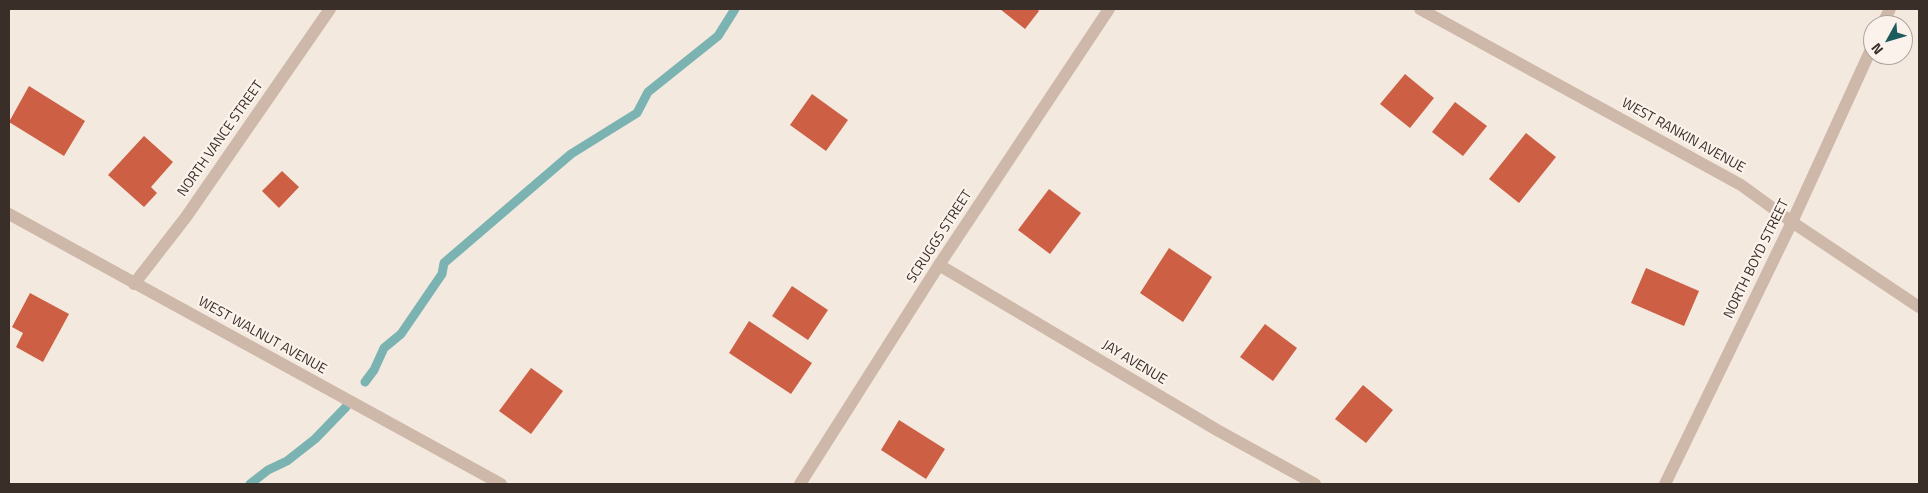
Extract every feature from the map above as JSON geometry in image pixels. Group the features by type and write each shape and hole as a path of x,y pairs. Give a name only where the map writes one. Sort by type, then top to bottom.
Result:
{"street":[{"name":"NORTH VANCE STREET","path":"134,284 186,216 330,9"},
{"name":"SCRUGGS STREET","path":"800,484 939,265 1109,9"},
{"name":"WEST RANKIN AVENUE","path":"1420,9 1741,184 1792,222 1919,307"},
{"name":"NORTH BOYD STREET","path":"1665,484 1792,222 1864,65"},
{"name":"WEST WALNUT AVENUE","path":"9,214 501,484"},
{"name":"JAY AVENUE","path":"939,265 1217,430 1315,484"}],"building":[{"path":"1000,9 1037,9 1039,11 1025,29"},
{"path":"1405,74 1434,98 1410,128 1380,104"},
{"path":"29,86 85,121 64,156 9,122"},
{"path":"812,94 848,120 826,151 790,125"},
{"path":"1455,102 1487,126 1463,156 1432,132"},
{"path":"1526,133 1556,157 1519,203 1489,179"},
{"path":"144,136 173,162 151,187 157,193 144,207 108,175"},
{"path":"282,171 299,187 279,208 262,191"},
{"path":"1049,189 1081,213 1050,254 1018,230"},
{"path":"1169,248 1212,277 1183,322 1140,293"},
{"path":"1646,268 1699,291 1684,326 1631,303"},
{"path":"792,286 828,310 808,340 772,316"},
{"path":"30,293 69,314 43,362 16,347 23,333 12,327"},
{"path":"749,321 812,363 791,394 729,353"},
{"path":"1265,324 1297,348 1273,381 1240,357"},
{"path":"531,368 563,391 531,434 499,411"},
{"path":"1363,385 1393,410 1366,443 1335,419"},
{"path":"899,420 945,449 926,479 881,450"}],"waterway":[{"path":"365,382 374,370 384,348 401,334 442,274 444,263 571,154 637,113 648,92 718,36 735,9"},
{"path":"250,484 268,470 287,461 315,439 346,407"}]}
